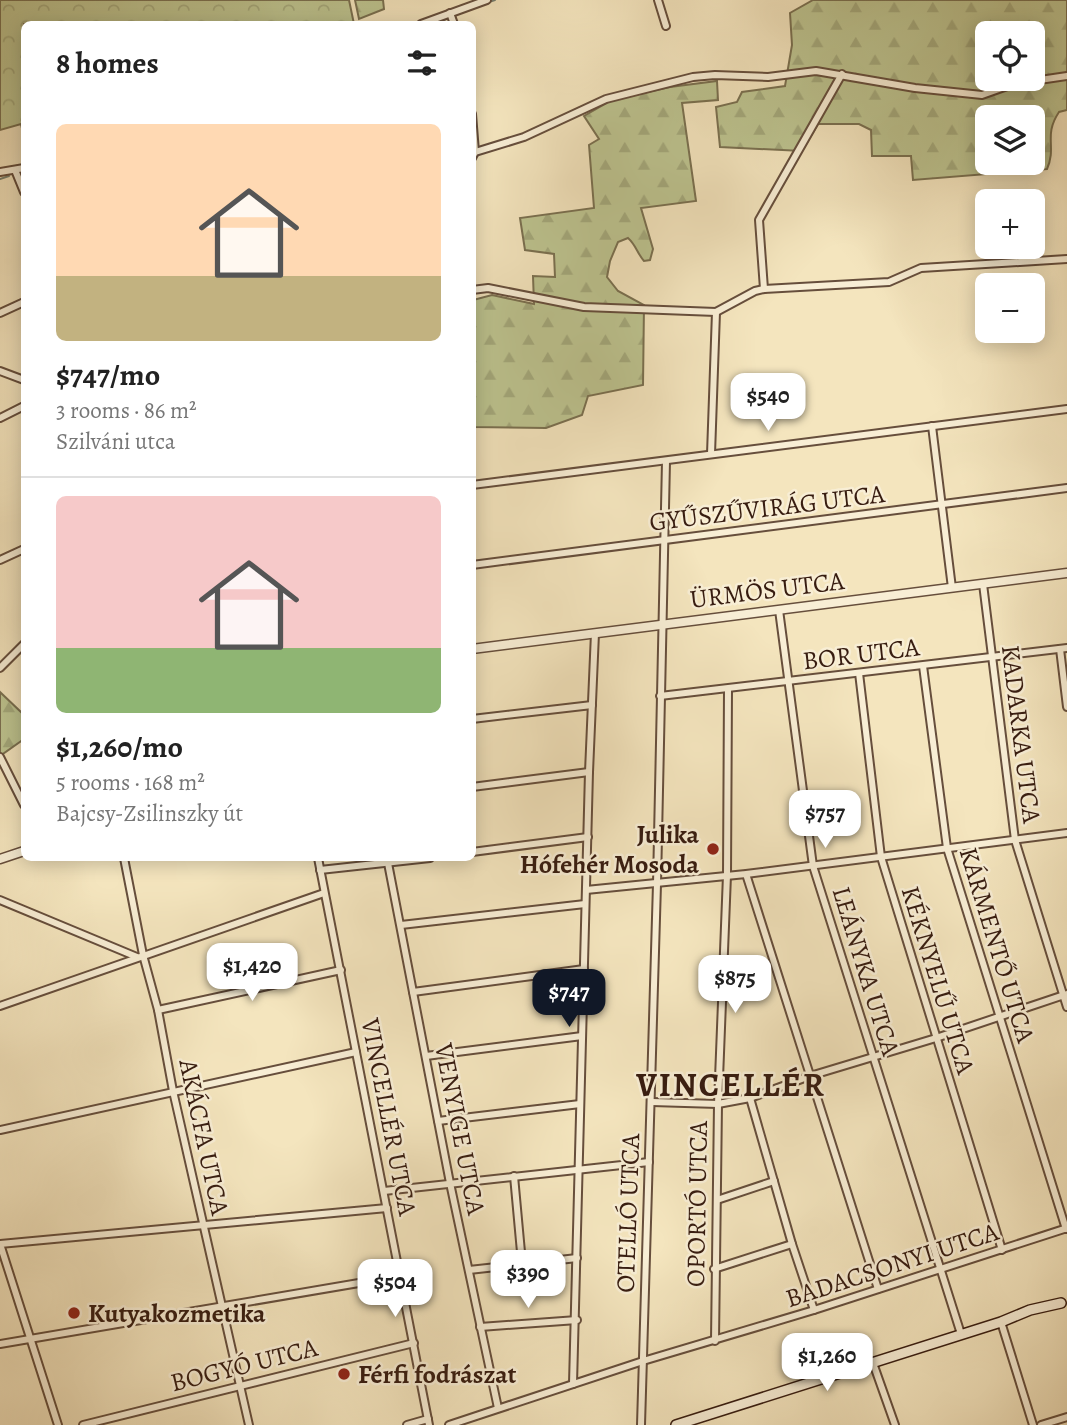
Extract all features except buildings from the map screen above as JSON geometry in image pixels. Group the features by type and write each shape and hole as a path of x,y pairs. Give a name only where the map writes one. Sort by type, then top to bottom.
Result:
{"main road":[{"path":"681,1424 1006,1320 1032,1315 1064,1302"}],"street":[{"path":"429,21 487,0"},
{"path":"658,0 666,26"},
{"path":"450,13 453,21"},
{"path":"476,153 524,136 611,97 693,77 768,77 816,71 915,88 982,95 1013,85 1067,76"},
{"path":"764,289 759,220 842,74"},
{"path":"0,172 21,169"},
{"path":"15,170 21,185"},
{"path":"476,290 488,288 584,307 716,312 764,289 889,282 921,268 1067,259"},
{"path":"0,313 21,303"},
{"path":"711,454 716,312"},
{"path":"0,371 21,379"},
{"path":"0,418 21,408"},
{"path":"476,485 1067,409"},
{"path":"932,426 952,588"},
{"name":"OTELLÓ UTCA","path":"641,1425 652,1102 666,461"},
{"name":"GYŰSZŰVIRÁG UTCA","path":"476,564 1067,488"},
{"path":"0,560 21,550"},
{"name":"ÜRMÖS UTCA","path":"476,648 1067,573"},
{"name":"KADARKA UTCA","path":"983,584 1015,840 1067,1007"},
{"name":"LEÁNYKA UTCA","path":"779,610 813,866 961,1334"},
{"path":"573,1384 577,1320 583,969 595,633"},
{"path":"0,668 21,647"},
{"path":"1063,648 1067,706"},
{"name":"BOR UTCA","path":"660,696 1063,648"},
{"name":"KÁRMENTŐ UTCA","path":"923,666 947,848 1066,1229"},
{"name":"KÉKNYELŰ UTCA","path":"859,673 881,857 1002,1250"},
{"name":"OPORTÓ UTCA","path":"715,1341 718,1104 727,876 728,690"},
{"path":"476,719 592,705"},
{"path":"0,757 21,799"},
{"path":"476,786 589,772"},
{"path":"586,891 813,866 1067,833"},
{"path":"476,851 587,837"},
{"path":"0,859 21,852"},
{"name":"AKÁCFA UTCA","path":"124,861 140,956 158,1010 173,1090 249,1425"},
{"name":"VINCELLÉR UTCA","path":"318,861 429,1422"},
{"path":"320,870 381,861"},
{"name":"VENYIGE UTCA","path":"388,861 450,1183 498,1408"},
{"path":"746,874 878,1289"},
{"path":"0,1006 324,893"},
{"path":"0,900 140,956"},
{"path":"401,925 585,904"},
{"path":"413,992 583,969"},
{"path":"158,1010 341,970"},
{"path":"652,1102 718,1104 750,1098 810,1076 1065,995"},
{"path":"426,1056 582,1036"},
{"path":"0,1130 356,1052"},
{"path":"750,1098 814,1310"},
{"path":"438,1121 580,1104"},
{"path":"384,1191 649,1162"},
{"path":"514,1176 522,1263"},
{"path":"717,1200 774,1181"},
{"path":"58,1425 0,1244 387,1208"},
{"name":"BADACSONYI UTCA","path":"449,1425 643,1361 715,1341 1066,1229"},
{"path":"714,1269 792,1244"},
{"path":"469,1270 577,1258"},
{"path":"0,1344 400,1276"},
{"path":"481,1327 577,1320"},
{"path":"1006,1320 1033,1425"},
{"name":"BOGYÓ UTCA","path":"83,1425 414,1343"},
{"path":"873,1363 895,1425"},
{"path":"1041,1425 1067,1417"},
{"path":"407,1425 429,1422"}],"green space":[{"path":"0,0 349,0 353,21 21,21 21,124 0,130"},
{"path":"355,0 383,0 384,9 359,19"},
{"path":"813,0 1067,0 1067,110 1059,112 1054,120 1047,169 1045,105 975,105 975,175 913,180 911,156 872,156 871,130 859,124 818,124 802,151 720,147 716,107 737,102 742,92 785,86 792,45 790,13"},
{"path":"717,81 718,100 682,103 696,201 641,208 653,249 650,260 644,261 628,238 618,242 610,261 607,277 618,291 644,305 643,385 588,396 582,415 546,428 476,427 476,299 492,295 534,304 533,276 555,277 554,254 525,250 520,218 594,208 589,145 599,139 584,116 612,100 670,87"},
{"path":"0,692 21,712 21,741 0,756"}],"waterway":[{"path":"489,2 495,0"},
{"path":"458,14 480,6"},
{"path":"440,21 446,19"},
{"path":"0,179 9,176"}],"place":[{"name":"Julika Hófehér Mosoda","path":"713,849"},
{"name":"Kutyakozmetika","path":"74,1313"},
{"name":"Férfi fodrászat","path":"344,1374"}],"district":[{"name":"VINCELLÉR","path":"731,1084"}]}
